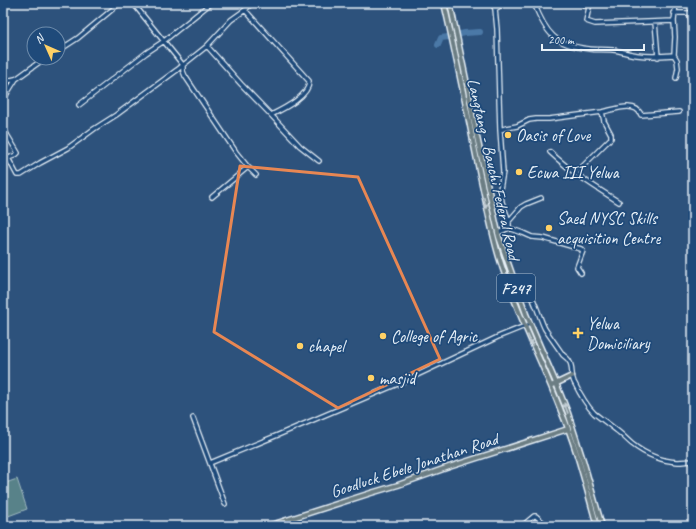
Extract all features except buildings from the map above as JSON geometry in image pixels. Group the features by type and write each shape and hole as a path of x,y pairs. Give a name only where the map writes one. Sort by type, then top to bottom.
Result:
{"main road":[{"name":"Langtang - Bauchi Federal Road","path":"444,3 453,41 485,204 499,258 524,326 551,386 568,429 597,526"},
{"name":"F247","path":"450,3 483,170 506,261 530,324 568,413 584,460 602,526"},
{"path":"551,386 556,382 572,376"},
{"name":"Goodluck Ebele Jonathan Road","path":"268,526 568,429"}],"street":[{"path":"66,46 78,38 120,3"},
{"path":"133,3 183,65 185,76 236,152 248,168 256,175"},
{"path":"79,105 146,53 164,41 211,3"},
{"path":"8,158 17,175 19,175 24,174 40,163 61,153 116,115 183,65 207,46 231,20 252,3"},
{"path":"492,3 495,9 497,29 500,130 503,172 500,189 502,202 509,221 509,228"},
{"path":"495,9 505,3"},
{"path":"534,3 543,23 555,38 561,42 590,49 614,50 637,55 658,57 674,55"},
{"path":"582,3 586,6 590,5 586,21 595,24 674,21"},
{"path":"676,3 674,13 674,55 677,60 678,68 676,78"},
{"path":"245,10 309,81 309,85 302,95 293,103 271,115"},
{"path":"674,13 692,12 692,30"},
{"path":"655,22 658,57"},
{"path":"207,46 300,146 319,161"},
{"path":"3,100 16,79 34,66"},
{"path":"3,82 16,79"},
{"path":"500,130 517,126 529,120 602,112 625,107 636,108 640,111 641,115 679,112"},
{"path":"576,173 611,138 611,134 604,121 602,112"},
{"path":"3,128 18,153 3,159"},
{"path":"550,152 564,165 619,202"},
{"path":"212,196 248,168"},
{"path":"509,221 526,204 541,198"},
{"path":"498,233 509,228 532,237 543,238 581,249 583,251 577,267 581,273"},
{"path":"516,287 524,287 528,290 545,328 564,355 568,358 573,368 572,376 591,409 633,444 650,454 669,461 693,461"},
{"path":"210,463 400,383 500,336 530,324"},
{"path":"193,418 225,504"},
{"path":"522,526 534,516 536,516 547,526"}],"highlighted area":[{"path":"240,166 358,177 440,359 338,408 214,332"}],"green space":[{"path":"17,479 27,509 3,518 3,484"}],"waterway":[{"path":"438,45 441,38 465,33 480,32"}],"place":[{"name":"Oasis of Love","path":"508,135"},
{"name":"Ecwa III Yelwa","path":"519,172"},
{"name":"Saed NYSC Skills acquisition Centre","path":"549,228"},
{"name":"Yelwa Domiciliary","path":"578,333"},
{"name":"College of Agric","path":"383,336"},
{"name":"chapel","path":"300,346"},
{"name":"masjid","path":"371,378"}]}
